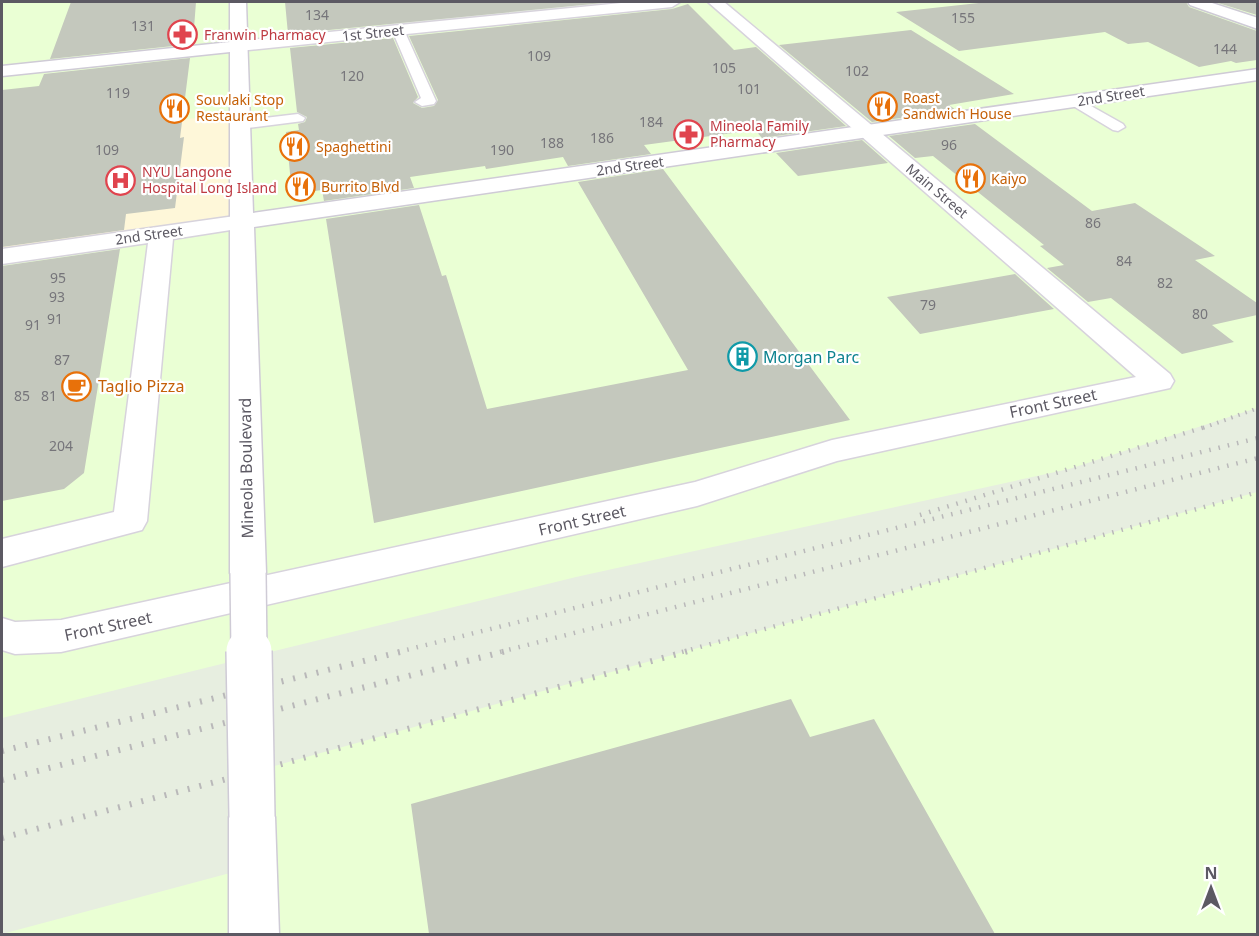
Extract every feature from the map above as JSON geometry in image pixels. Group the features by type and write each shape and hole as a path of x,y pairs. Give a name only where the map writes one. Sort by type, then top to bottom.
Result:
{"street":[{"name":"Mineola Boulevard","path":"238,2 254,934"},
{"name":"1st Street","path":"2,71 672,2"},
{"name":"Main Street","path":"715,2 1159,381"},
{"path":"1195,2 1257,24"},
{"name":"2nd Street","path":"2,256 1257,74"},
{"path":"2,553 130,521 161,234"},
{"name":"Front Street","path":"2,634 15,638 61,636 324,579 697,494 832,451 1159,381"}],"lane":[{"path":"398,30 429,101 422,102"},
{"path":"1075,102 1118,127"},
{"path":"239,125 298,118"}],"shaded area":[{"path":"2,2 378,2 390,31 672,2 1257,2 1257,408 1069,469 576,577 2,718 2,256 242,222 16,146 2,148"},
{"name":"NYU Langone Hospital Long Island","path":"238,113 242,222 2,256 2,148 15,146 19,139"},
{"path":"1257,492 1257,934 2,934 245,869 242,775"}],"building":[{"path":"71,2 196,2 192,44 50,59"},
{"path":"285,2 613,2 288,34"},
{"path":"988,2 1186,2 1189,7 1257,31 1257,60 1236,63 1231,61 1199,67 1148,42 1128,44 1105,32 959,51 896,12"},
{"path":"1215,2 1257,2 1257,15"},
{"path":"688,4 734,50 756,47 846,126 762,138 755,130 644,145 651,154 568,166 563,157 486,169 485,166 410,177 414,188 324,201 322,190 292,194 286,132 299,130 298,124 305,122 307,117 297,112 290,48 393,38 418,97 413,103 422,108 434,106 438,100 409,36 672,9"},
{"path":"911,30 1014,94 949,105 956,110 872,122 779,45"},
{"name":"NYU Langone Hospital Long Island","path":"190,58 180,138 184,137 175,208 126,214 124,230 2,247 2,90 39,86 44,74"},
{"path":"975,124 1092,211 1135,203 1215,256 1195,260 1257,303 1257,315 1212,325 1234,342 1182,354 1111,298 1088,302 1047,268 1064,265 1040,246 1044,245 933,156 915,158 889,136"},
{"path":"862,140 888,163 798,176 776,153"},
{"name":"Morgan Parc","path":"663,169 850,420 374,523 326,219 419,205 442,276 446,275 487,409 688,370 578,182"},
{"path":"120,249 84,473 64,489 2,501 2,266"},
{"path":"1015,274 1054,309 920,334 887,297"},
{"path":"791,699 810,737 874,719 995,934 429,934 411,804"}],"railway":[{"path":"1203,428 1258,408"},
{"path":"920,515 1208,426"},
{"path":"398,652 1258,438"},
{"path":"500,652 1258,458"},
{"path":"682,652 1258,492"},
{"path":"2,751 404,651"},
{"path":"2,780 506,651"},
{"path":"2,838 242,775 688,651"}],"place":[{"name":"Franwin Pharmacy","path":"183,35"},
{"name":"Roast Sandwich House","path":"882,106"},
{"name":"Souvlaki Stop Restaurant","path":"175,108"},
{"name":"Mineola Family Pharmacy","path":"689,134"},
{"name":"Spaghettini","path":"295,147"},
{"name":"Kaiyo","path":"970,179"},
{"name":"NYU Langone Hospital Long Island","path":"121,180"},
{"name":"Burrito Blvd","path":"300,187"},
{"name":"Morgan Parc","path":"742,357"},
{"name":"Taglio Pizza","path":"77,386"}]}
